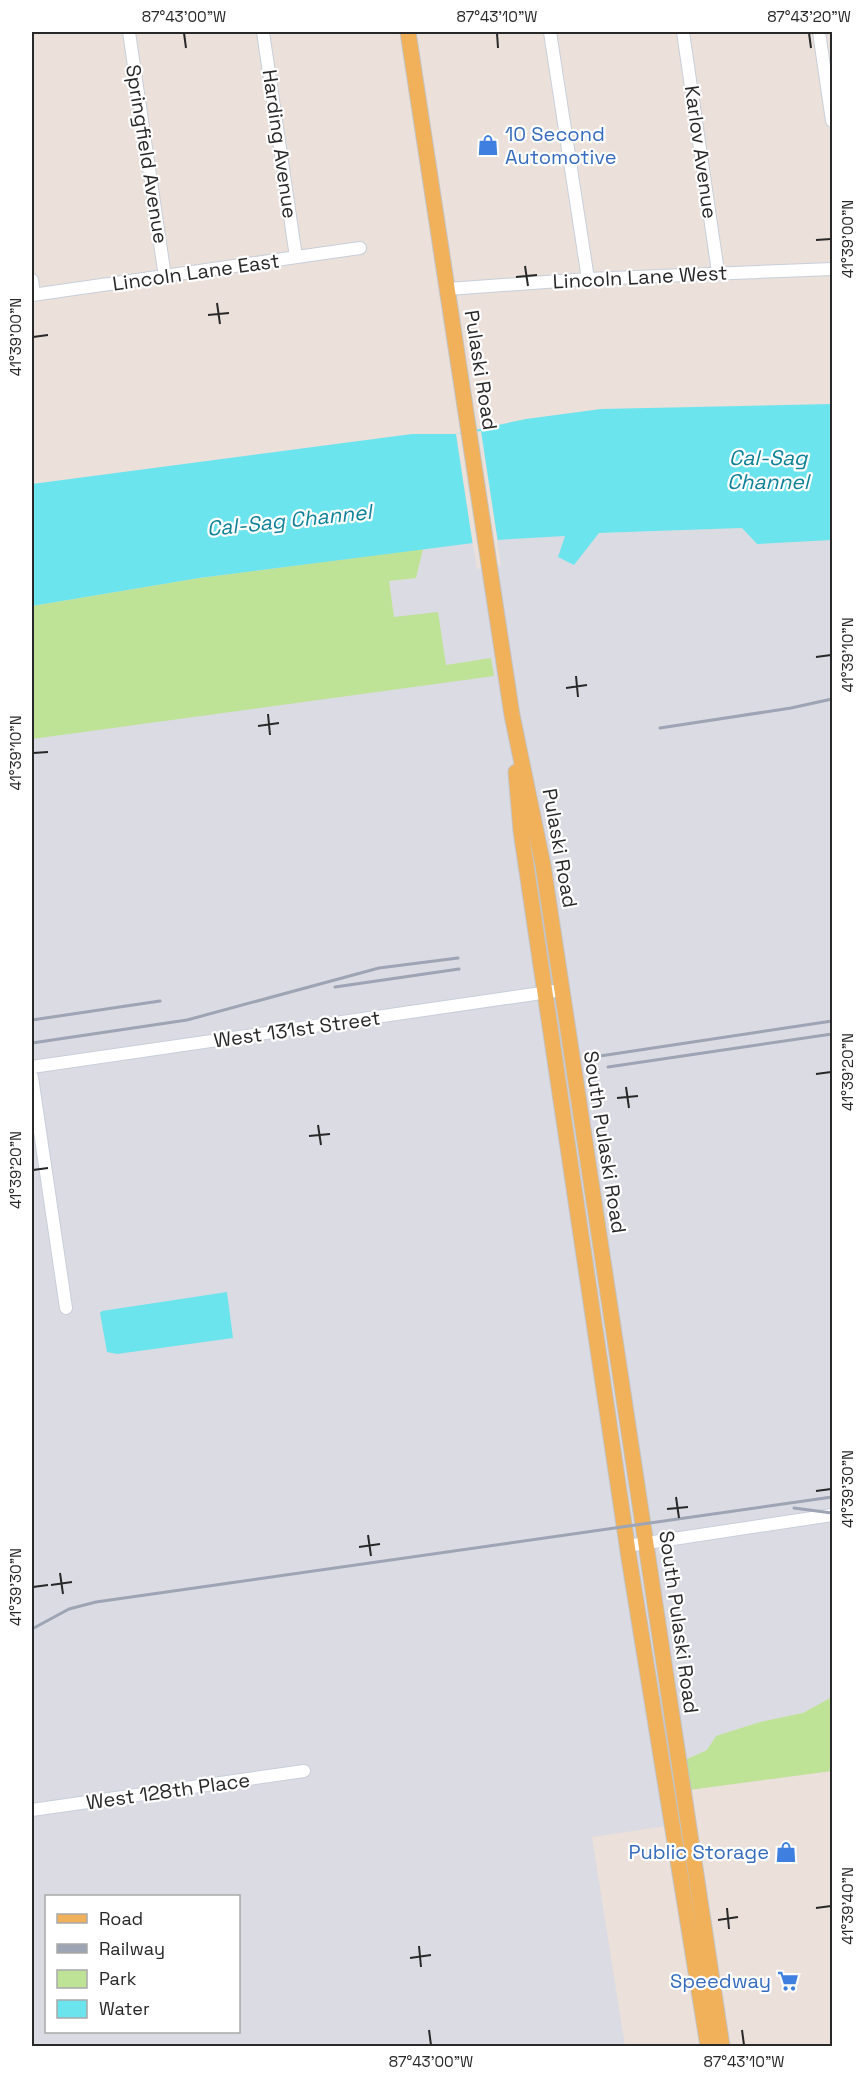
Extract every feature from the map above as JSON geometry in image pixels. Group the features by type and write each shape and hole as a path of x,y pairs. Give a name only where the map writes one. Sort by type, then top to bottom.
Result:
{"main road":[{"name":"Pulaski Road","path":"408,32 512,715 537,830 562,990"},
{"name":"Pulaski Road","path":"512,715 521,831 546,993"},
{"name":"South Pulaski Road","path":"562,990 722,2046"},
{"name":"South Pulaski Road","path":"546,993 627,1546 708,2046"}],"street":[{"name":"Springfield Avenue","path":"129,32 165,277"},
{"name":"Harding Avenue","path":"263,32 296,257"},
{"path":"550,32 588,279"},
{"name":"Karlov Avenue","path":"683,32 718,272"},
{"path":"819,32 832,121"},
{"name":"Lincoln Lane East","path":"33,295 360,248"},
{"name":"Lincoln Lane West","path":"448,289 718,272 832,269"},
{"path":"32,280 33,295"},
{"name":"West 131st Street","path":"32,1067 562,990"},
{"path":"32,1077 66,1308"},
{"path":"627,1546 832,1515"},
{"name":"West 128th Place","path":"32,1810 304,1771"}],"shaded area":[{"path":"742,528 757,544 832,540 832,1697 803,1713 760,1722 717,1736 707,1750 686,1760 694,1822 592,1837 625,2046 32,2046 32,739 491,658 446,665 394,618 389,581 416,578 423,549 473,543 477,569 501,565 497,540 565,535 574,565 599,533"}],"green space":[{"path":"423,549 416,578 389,581 394,617 438,612 446,665 491,658 494,676 32,739 32,606 199,578"},
{"path":"832,1697 832,1771 689,1790 685,1760 707,1750 716,1736 760,1722 803,1713"}],"water":[{"name":"Cal-Sag Channel","path":"832,404 832,540 757,544 742,528 599,533 574,565 558,557 565,536 497,540 199,578 32,606 32,484 412,434 456,434 526,419 601,409"},
{"path":"227,1292 233,1338 117,1354 107,1352 100,1313 102,1311"}],"pier":[{"path":"481,431 498,543 473,546 456,434"}],"railway":[{"path":"660,728 791,708 832,699"},
{"path":"32,1043 187,1020 379,968 458,958"},
{"path":"335,987 459,969"},
{"path":"32,1020 160,1001"},
{"path":"600,1056 832,1021"},
{"path":"608,1067 832,1034"},
{"path":"32,1629 69,1609 96,1602 832,1497"},
{"path":"794,1508 832,1513"}],"place":[{"name":"10 Second Automotive","path":"488,145"},
{"name":"Public Storage","path":"786,1852"},
{"name":"Speedway","path":"788,1981"}]}
